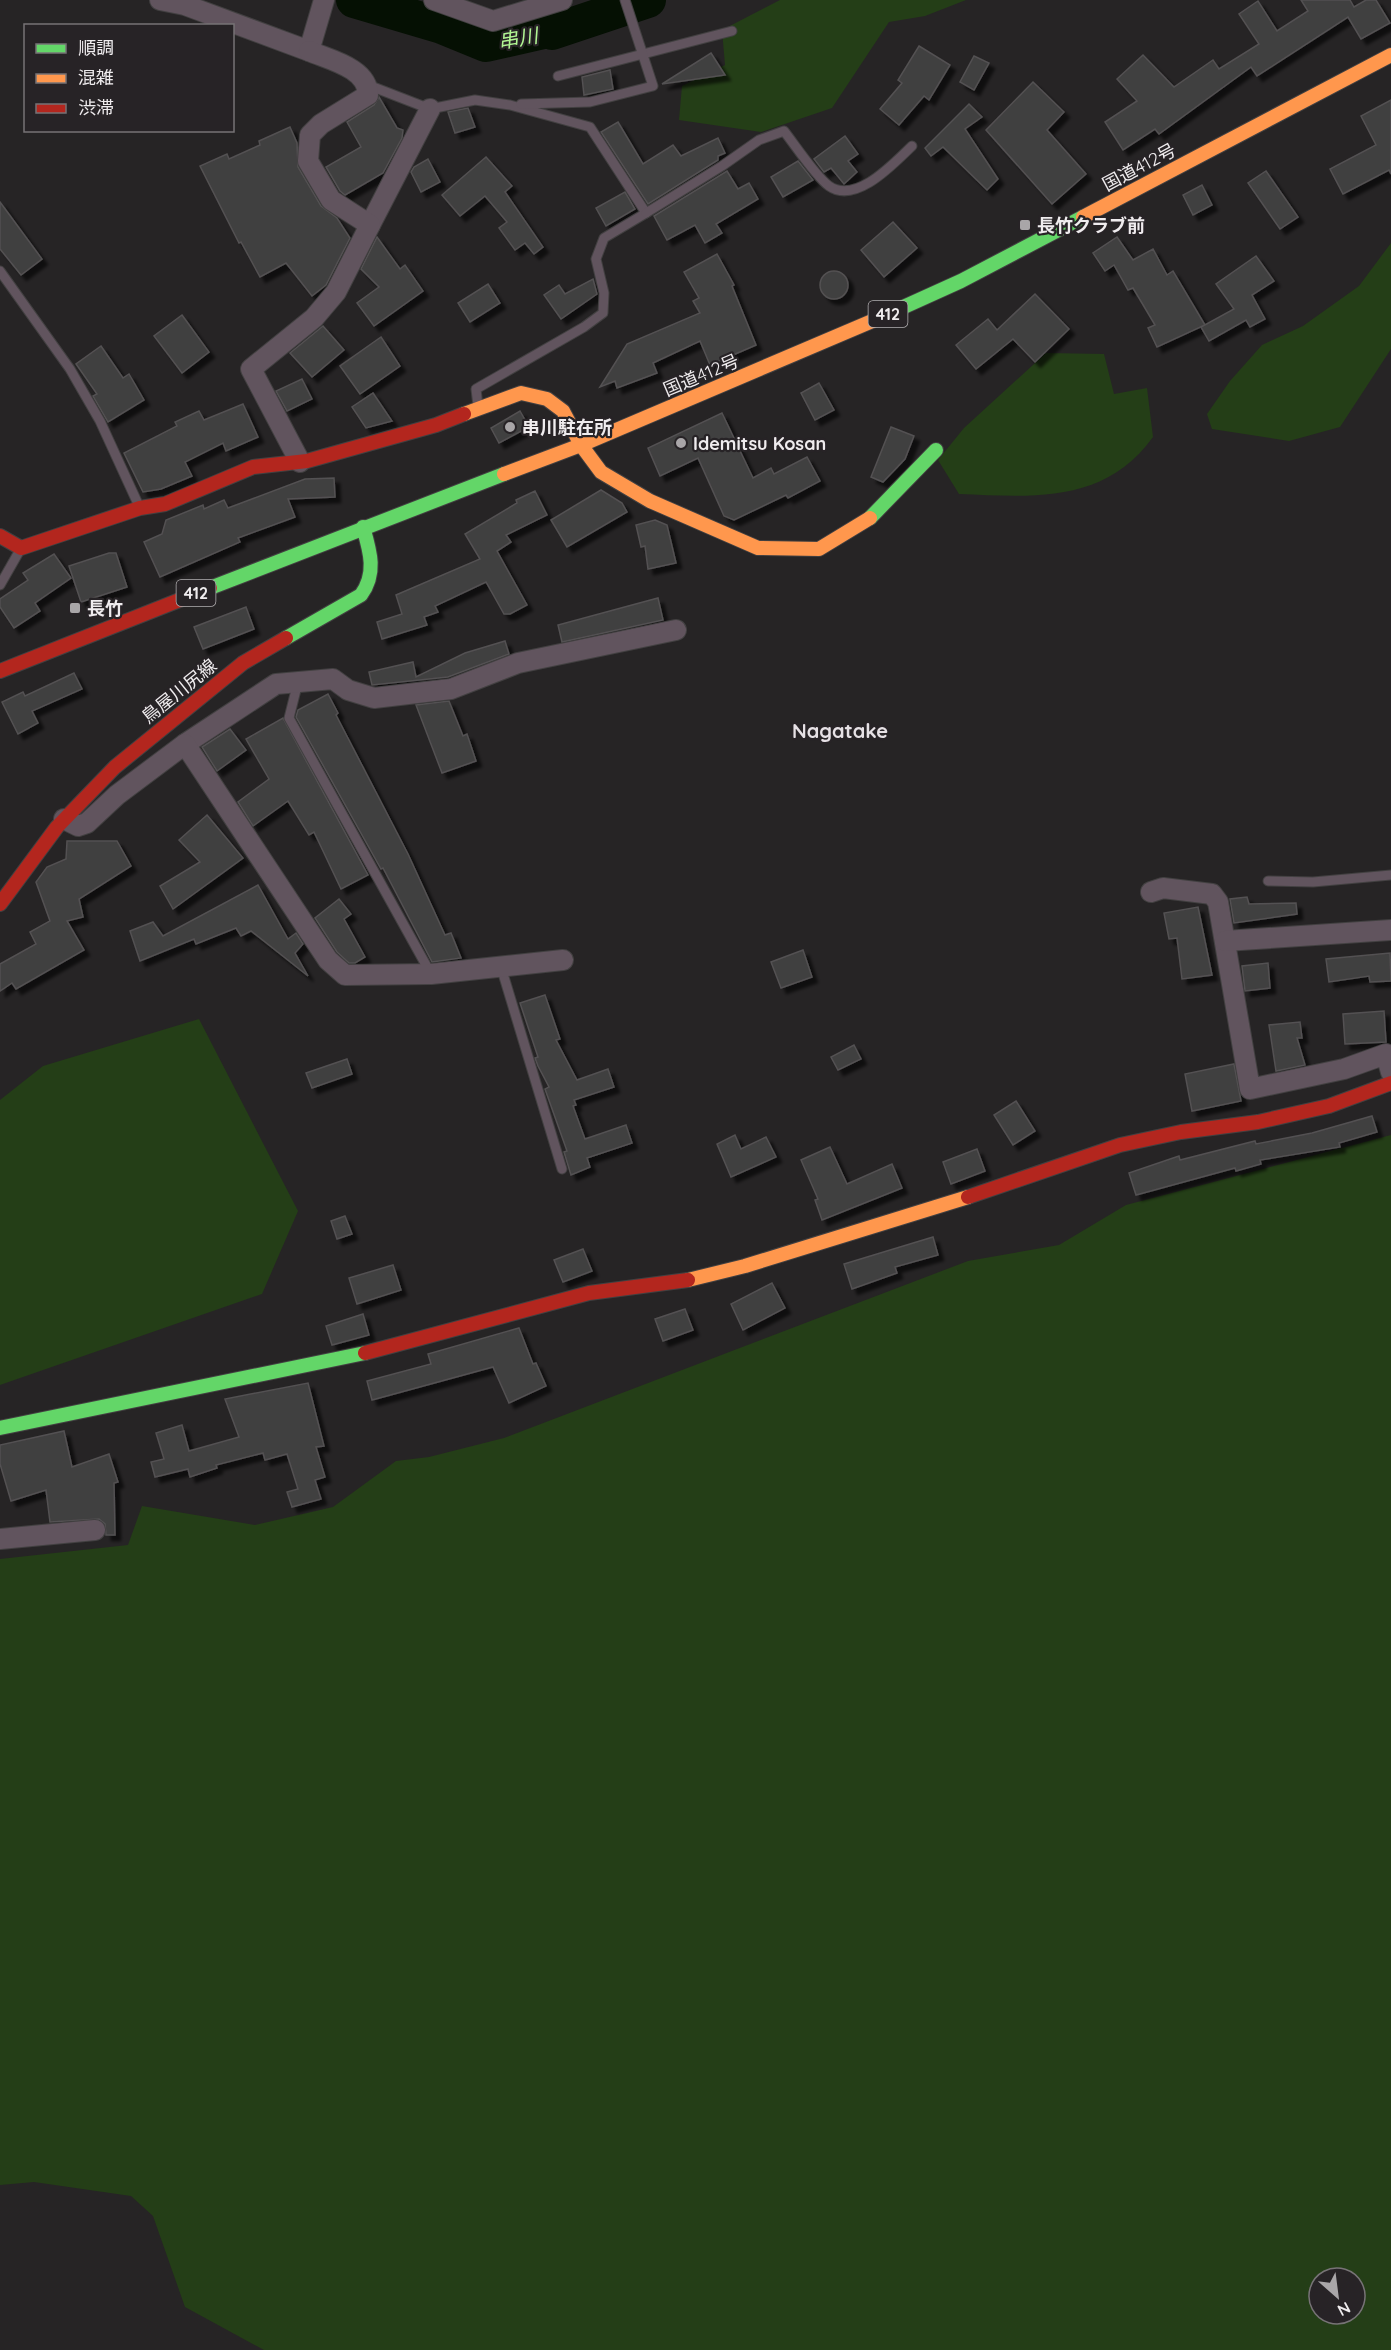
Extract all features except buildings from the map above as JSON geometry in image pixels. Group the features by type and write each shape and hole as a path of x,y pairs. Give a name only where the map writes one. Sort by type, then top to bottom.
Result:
{"main road":[{"name":"国道412号","path":"0,671 363,527 581,445 856,329 961,281 1391,55"},
{"path":"0,536 21,548 140,508 165,504 253,467 282,462 300,462 436,425 521,393 547,399 563,411 581,445 602,472 650,501 758,548 819,549 865,523 936,450"},
{"name":"鳥屋川尻線","path":"0,904 64,819 115,767 243,663 361,595 372,573 363,527"},
{"path":"0,1428 331,1362 589,1293 680,1282 745,1266 960,1199 1120,1144 1181,1132 1258,1122 1329,1106 1391,1083"}],"street":[{"path":"160,0 185,5 310,46 361,74 368,85 368,95 321,124 310,135 308,161 331,200 370,225"},
{"path":"310,46 324,0"},
{"path":"434,0 493,21 562,0"},
{"path":"464,12 481,0"},
{"path":"300,462 251,369 314,318 328,301 430,110"},
{"path":"64,819 78,826 87,823 117,795 185,744 276,684 333,679 348,690 374,698 451,689 518,663 676,630"},
{"path":"185,744 328,960 345,975 430,974 563,960"},
{"path":"1150,892 1163,888 1212,894 1218,902 1250,1089 1389,1060"},
{"path":"1225,941 1391,930"},
{"path":"0,1539 95,1530"}],"lane":[{"path":"510,105 590,102 653,86 625,0"},
{"path":"558,76 732,31"},
{"path":"368,85 430,110 475,100 510,105 590,127 646,213"},
{"path":"478,409 476,389 603,314 604,293 596,259 604,238 722,166 759,140 784,131 830,187 850,191 875,180 912,146"},
{"path":"0,271 70,369 95,412 140,508"},
{"path":"0,585 21,548"},
{"path":"298,682 289,718 430,974"},
{"path":"1268,881 1313,882 1391,875"},
{"path":"501,968 562,1169"}],"green space":[{"path":"780,0 966,0 925,16 889,22 832,108 761,132 679,120 682,86 725,65 722,30"},
{"path":"1391,243 1391,349 1340,427 1289,441 1212,429 1207,414 1230,381 1262,345 1303,326 1359,286"},
{"path":"1046,353 1104,354 1114,394 1147,388 1153,437 1134,459 1113,475 1090,485 1066,492 1040,495 959,494 938,460 964,428"},
{"path":"199,1019 298,1211 262,1294 0,1385 0,1100 43,1066"},
{"path":"1391,1135 1391,2350 264,2350 185,2307 153,2216 131,2196 34,2182 0,2185 0,1559 128,1545 142,1506 255,1525 333,1507 396,1461 429,1457 504,1438 968,1261 1059,1245 1126,1205"}],"waterway":[{"name":"串川","path":"354,0 442,26 486,44 548,30 552,32 648,0"}],"traffic: fast":[{"path":"877,319 961,281 1083,217"},
{"path":"870,518 936,450"},
{"path":"210,588 504,474"},
{"path":"286,638 361,595 371,570 370,553 363,527"},
{"path":"0,1428 365,1353"}],"traffic: slow":[{"path":"1083,217 1391,55"},
{"path":"504,474 581,445 877,319"},
{"path":"464,414 521,393 547,399 563,411 581,445 601,472 650,501 758,548 819,549 870,518"},
{"path":"688,1280 745,1266 968,1197"}],"traffic: jam":[{"path":"0,536 21,548 140,508 165,504 253,467 307,461 436,425 464,414"},
{"path":"0,671 210,588"},
{"path":"0,904 57,827 115,767 243,663 286,638"},
{"path":"968,1197 1120,1145 1181,1132 1258,1122 1329,1106 1391,1083"},
{"path":"365,1353 589,1293 688,1280"}],"place":[{"name":"長竹クラブ前","path":"1025,225"},
{"name":"串川駐在所","path":"510,427"},
{"name":"Idemitsu Kosan","path":"681,443"},
{"name":"長竹","path":"75,608"}],"district":[{"name":"Nagatake","path":"840,730"}]}
